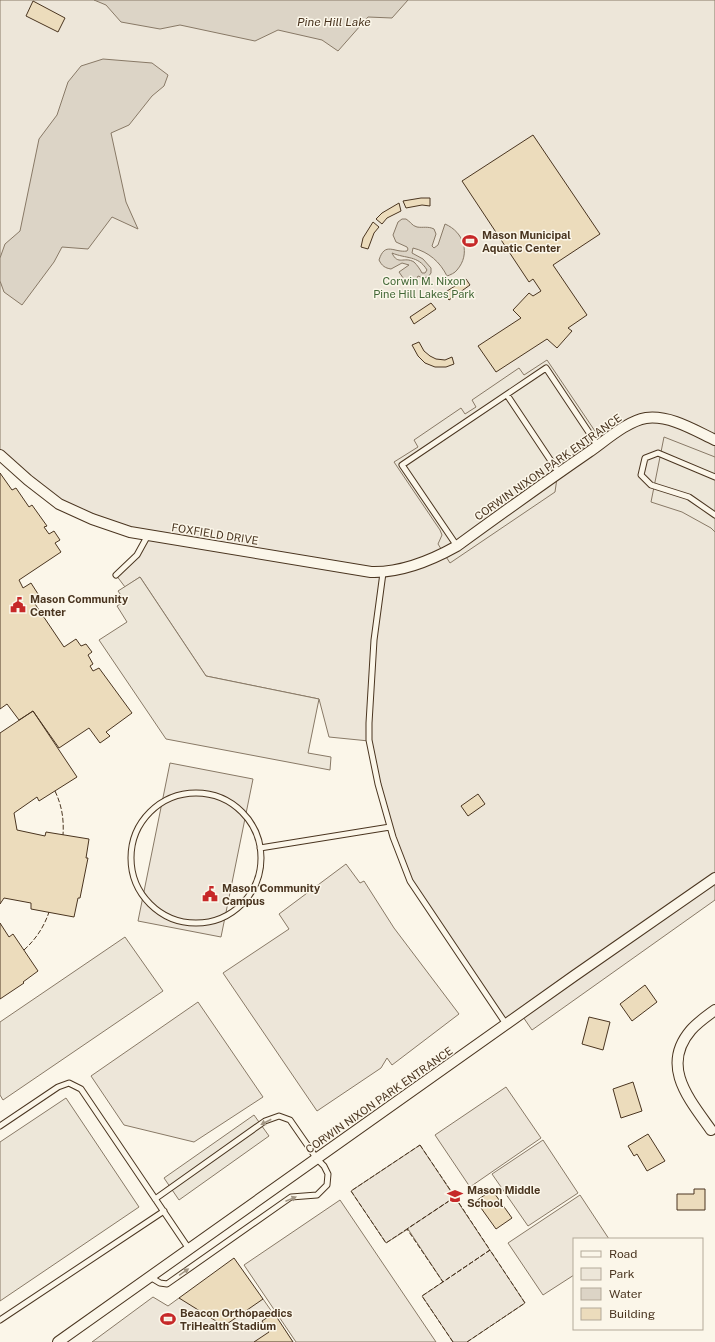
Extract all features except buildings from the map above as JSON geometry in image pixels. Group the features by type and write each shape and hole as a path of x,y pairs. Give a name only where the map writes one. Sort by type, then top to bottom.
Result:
{"street":[{"name":"CORWIN NIXON PARK ENTRANCE","path":"444,553 457,546 559,473 638,420 654,418 662,419 676,423 715,440"},
{"name":"FOXFIELD DRIVE","path":"0,455 28,480 59,504 92,519 130,532 383,573 402,569 444,553"},
{"name":"CORWIN NIXON PARK ENTRANCE","path":"58,1342 506,1024 715,878"},
{"path":"711,1130 682,1086 678,1073 678,1060 679,1051 686,1036 698,1023 715,1010"}],"lane":[{"path":"457,546 402,465 546,368 598,446"},
{"path":"507,395 559,473"},
{"path":"715,477 658,453 645,458 641,475 651,485 689,497 715,515"},
{"path":"116,575 137,555 148,535"},
{"path":"383,573 374,640 369,729 369,740 378,784 390,827 410,881 506,1024"},
{"path":"184,794 205,794 225,799 242,811 254,828 260,848 260,868 254,887 243,903 227,915 208,922 189,922 169,917 153,906 140,891 133,873 131,852 137,832 148,814 164,801 184,794"},
{"path":"260,848 390,827"},
{"path":"1,1124 58,1087 69,1083 81,1090 190,1249"},
{"path":"150,1277 160,1283 167,1284 291,1197 317,1195 327,1185 328,1174 324,1166 317,1159 290,1120 279,1116 265,1121 155,1198"},
{"path":"0,1320 164,1211"}],"green space":[{"name":"Corwin M. Nixon Pine Hill Lakes Park","path":"0,0 715,0 715,900 532,1030 521,1014 506,1024 410,881 393,837 369,741 329,737 319,699 206,676 140,577 125,587 116,575 137,555 148,536 59,504 0,455"},
{"path":"170,763 253,779 221,937 138,921"},
{"path":"346,864 360,883 364,881 394,928 459,1014 392,1065 387,1058 381,1068 317,1111 223,973 289,929 279,914"},
{"path":"198,1002 263,1097 194,1142 124,1125 91,1076"},
{"path":"506,1087 541,1138 470,1187 435,1135"},
{"path":"543,1140 578,1193 528,1226 492,1174"},
{"path":"420,1145 525,1303 467,1342 453,1342 422,1296 443,1282 408,1229 386,1243 351,1191"},
{"path":"580,1195 608,1238 573,1238 573,1276 543,1295 508,1243"},
{"path":"340,1200 436,1342 296,1342 244,1265"},
{"name":"Beacon Orthopaedics TriHealth Stadium","path":"153,1297 168,1306 179,1298 263,1299 293,1342 92,1342"}],"shaded area":[{"path":"547,360 599,437 559,464 555,492 450,563 438,544 442,535 440,530 394,462 418,447 414,440 461,408 465,414 476,407 472,400 519,368 524,375"},
{"path":"664,437 715,457 715,532 711,528 682,512 651,502"},
{"path":"140,577 206,676 319,699 308,753 331,757 330,770 166,739 99,640 127,622 117,606 125,601 118,591"},
{"path":"125,937 163,991 3,1100 0,1095 0,1022"},
{"path":"66,1098 139,1207 0,1301 0,1142"},
{"path":"254,1115 269,1136 179,1200 164,1178"}],"water":[{"name":"Pine Hill Lake","path":"94,0 408,0 392,18 368,17 338,51 322,40 278,30 255,41 180,25 160,29 121,22 106,5"},
{"path":"103,59 152,63 168,75 164,86 152,96 129,125 111,133 126,202 138,229 112,217 88,249 62,247 54,262 22,305 4,292 0,281 0,258 5,244 20,231 39,139 57,115 68,82 81,66"},
{"path":"402,219 406,219 412,225 434,229 436,234 432,246 434,248 438,245 445,224 457,232 463,244 464,257 456,271 447,276 441,266 433,258 424,252 413,248 412,253 423,259 431,268 431,273 428,277 423,278 418,276 416,280 408,285 399,272 409,265 402,263 391,269 381,264 379,260 381,254 387,249 407,251 408,249 407,247 396,242 393,235 398,222","holes":["392,253 416,260 420,262 427,270 425,273 422,273 414,262 410,260 399,260 394,257"]}],"fence":[{"path":"55,791 62,813 63,835"},
{"path":"24,950 32,942 45,923 49,912"},
{"path":"420,1145 455,1197 386,1243 351,1191 420,1145"},
{"path":"455,1197 490,1250 443,1282 407,1229 455,1197"},
{"path":"453,1342 422,1296 490,1250 525,1303 467,1342"}],"place":[{"name":"Mason Municipal Aquatic Center","path":"470,241"},
{"name":"Mason Community Center","path":"18,605"},
{"name":"Mason Community Campus","path":"210,894"},
{"name":"Mason Middle School","path":"455,1196"},
{"name":"Beacon Orthopaedics TriHealth Stadium","path":"168,1319"}]}
